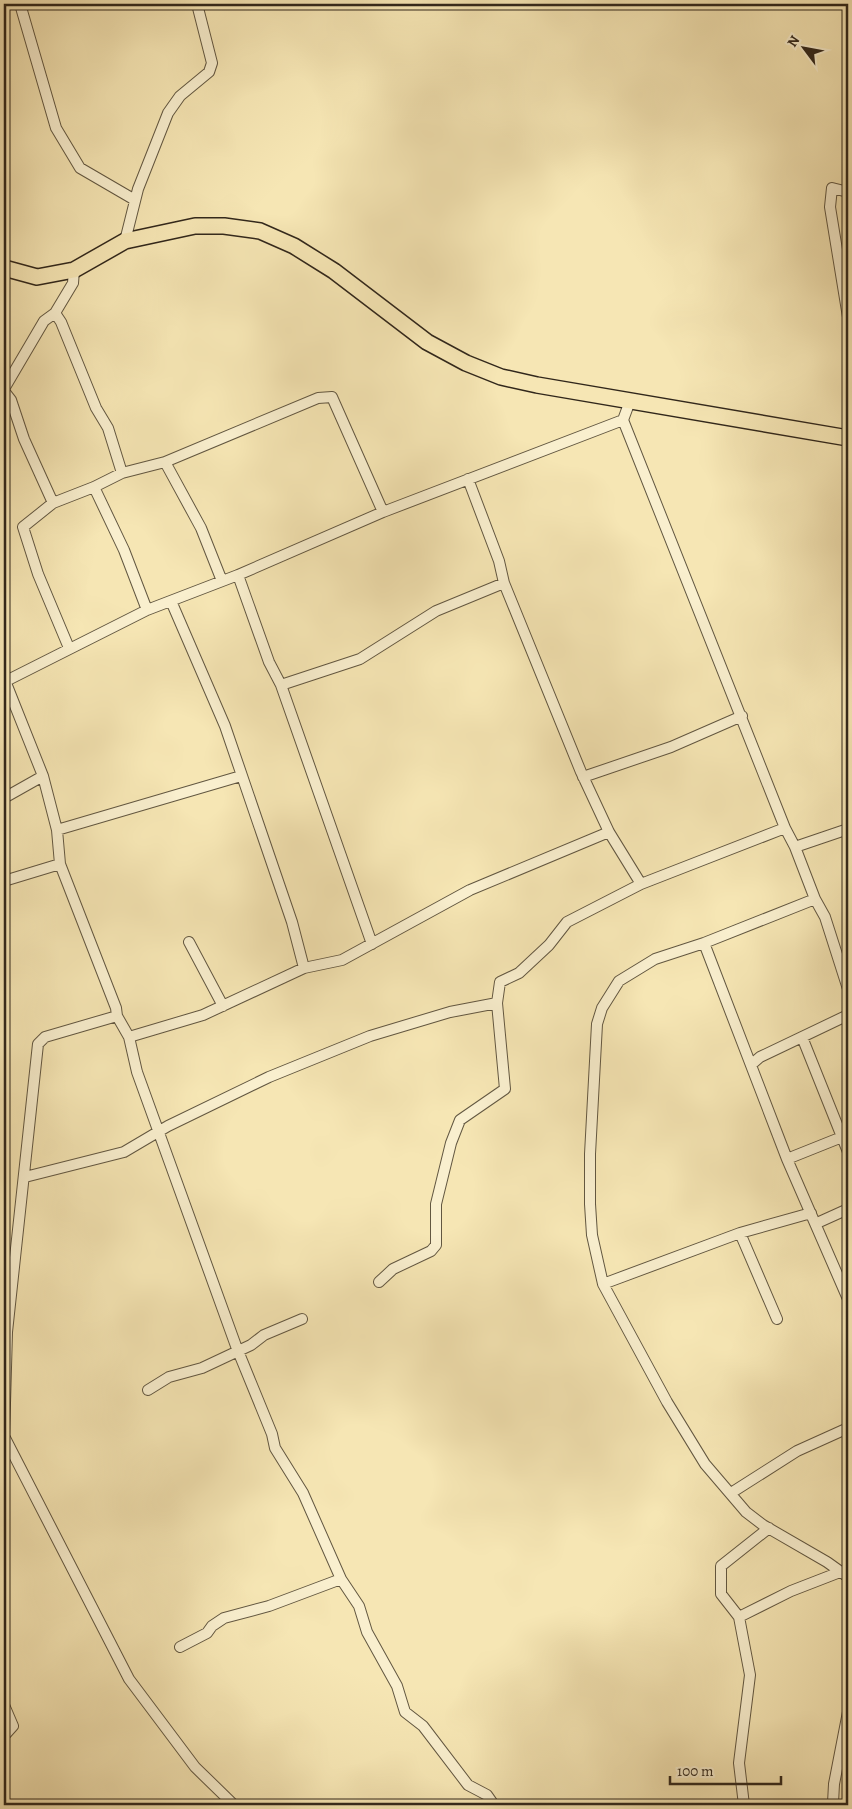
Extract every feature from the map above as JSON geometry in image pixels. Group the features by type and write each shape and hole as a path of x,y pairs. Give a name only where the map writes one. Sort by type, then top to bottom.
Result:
{"highway":[{"path":"4,268 37,277 74,270 125,241 195,226 224,226 260,231 294,246 334,271 427,342 466,363 510,379 848,438"}],"street":[{"path":"20,4 56,128 80,168 135,200"},
{"path":"125,241 135,200 168,113 180,96 208,72 212,63 197,4"},
{"path":"848,192 832,188 830,207 848,317"},
{"path":"53,503 24,439 11,400 4,390 44,321 55,312 73,283 74,270"},
{"path":"55,312 61,322 96,408 108,428 122,473"},
{"path":"69,648 38,574 23,527 53,503 94,487 122,473 165,462 318,398 332,397 383,512"},
{"path":"630,401 623,420 653,500 742,716 785,828 795,847 815,899 825,917 848,989"},
{"path":"494,1805 487,1795 468,1785 423,1726 405,1712 397,1686 367,1632 359,1606 341,1578 303,1493 275,1448 272,1434 238,1351 159,1134 137,1072 129,1037 117,1016 116,1008 60,864 57,830 43,776 5,679 147,610 238,575 383,512 623,420"},
{"path":"165,462 201,528 222,580"},
{"path":"468,479 499,561 504,583 583,777 609,832 641,884"},
{"path":"94,487 124,550 147,610"},
{"path":"238,575 269,662 281,685 372,944"},
{"path":"281,685 360,659 436,611 504,583"},
{"path":"171,601 225,726 292,922 304,968"},
{"path":"583,777 671,747 742,716"},
{"path":"4,798 43,776"},
{"path":"57,830 241,776"},
{"path":"379,1282 393,1269 431,1251 436,1245 436,1204 451,1143 460,1120 505,1089 497,1003 500,982 519,973 549,945 567,922 641,884 785,828"},
{"path":"795,847 848,829"},
{"path":"129,1037 203,1015 304,968 342,960 470,890 609,832"},
{"path":"4,882 60,864"},
{"path":"815,899 704,943 655,959 619,981 602,1008 597,1024 594,1053 590,1204 592,1235 603,1284 667,1402 706,1464 746,1512 769,1528 827,1562 844,1575"},
{"path":"189,942 223,1006"},
{"path":"704,943 787,1159 811,1213 843,1274 848,1299"},
{"path":"25,1177 124,1152 159,1134 168,1126 269,1077 370,1036 450,1012 497,1003"},
{"path":"752,1064 760,1057 848,1015"},
{"path":"117,1016 45,1037 38,1044 7,1332 4,1437 129,1679 195,1768 235,1805"},
{"path":"802,1037 846,1136 848,1152"},
{"path":"787,1159 846,1136"},
{"path":"817,1223 848,1209"},
{"path":"603,1284 740,1233 811,1213"},
{"path":"740,1233 777,1318"},
{"path":"148,1390 169,1377 202,1368 251,1345 264,1335 302,1319"},
{"path":"731,1493 797,1451 848,1428"},
{"path":"744,1805 739,1763 750,1675 739,1617 722,1594 721,1566 769,1528"},
{"path":"739,1617 791,1591 844,1575"},
{"path":"180,1647 206,1633 212,1626 224,1618 269,1606 341,1578"},
{"path":"4,1705 14,1726 4,1736"},
{"path":"832,1803 848,1712"}]}
